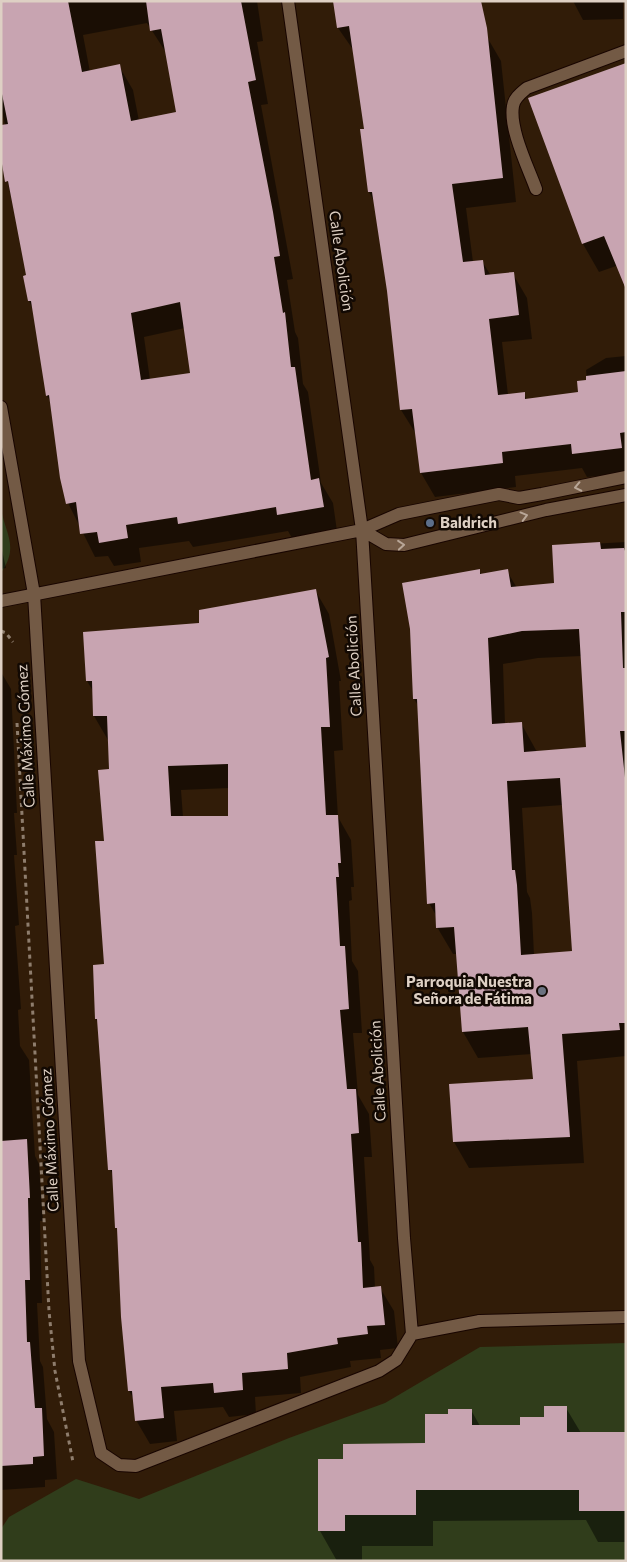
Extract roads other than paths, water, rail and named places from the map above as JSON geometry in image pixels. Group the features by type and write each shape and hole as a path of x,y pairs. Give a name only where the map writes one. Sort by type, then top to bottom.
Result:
{"street":[{"name":"Calle Abolición","path":"288,1 362,530 404,1238 412,1334"},
{"path":"536,189 515,130 513,104 518,94 527,88 626,52"},
{"name":"Calle Máximo Gómez","path":"1,407 34,594 79,1361 101,1453 119,1465 136,1466 379,1370 396,1360 412,1334"},
{"path":"1,601 362,530 399,514 499,494 519,498 534,496 626,477"},
{"path":"362,530 386,544 404,545 546,510 626,495"},
{"path":"412,1334 480,1321 626,1317"}],"place":[{"name":"Baldrich","path":"430,523"},
{"name":"Parroquia Nuestra Señora de Fátima","path":"542,991"}]}
